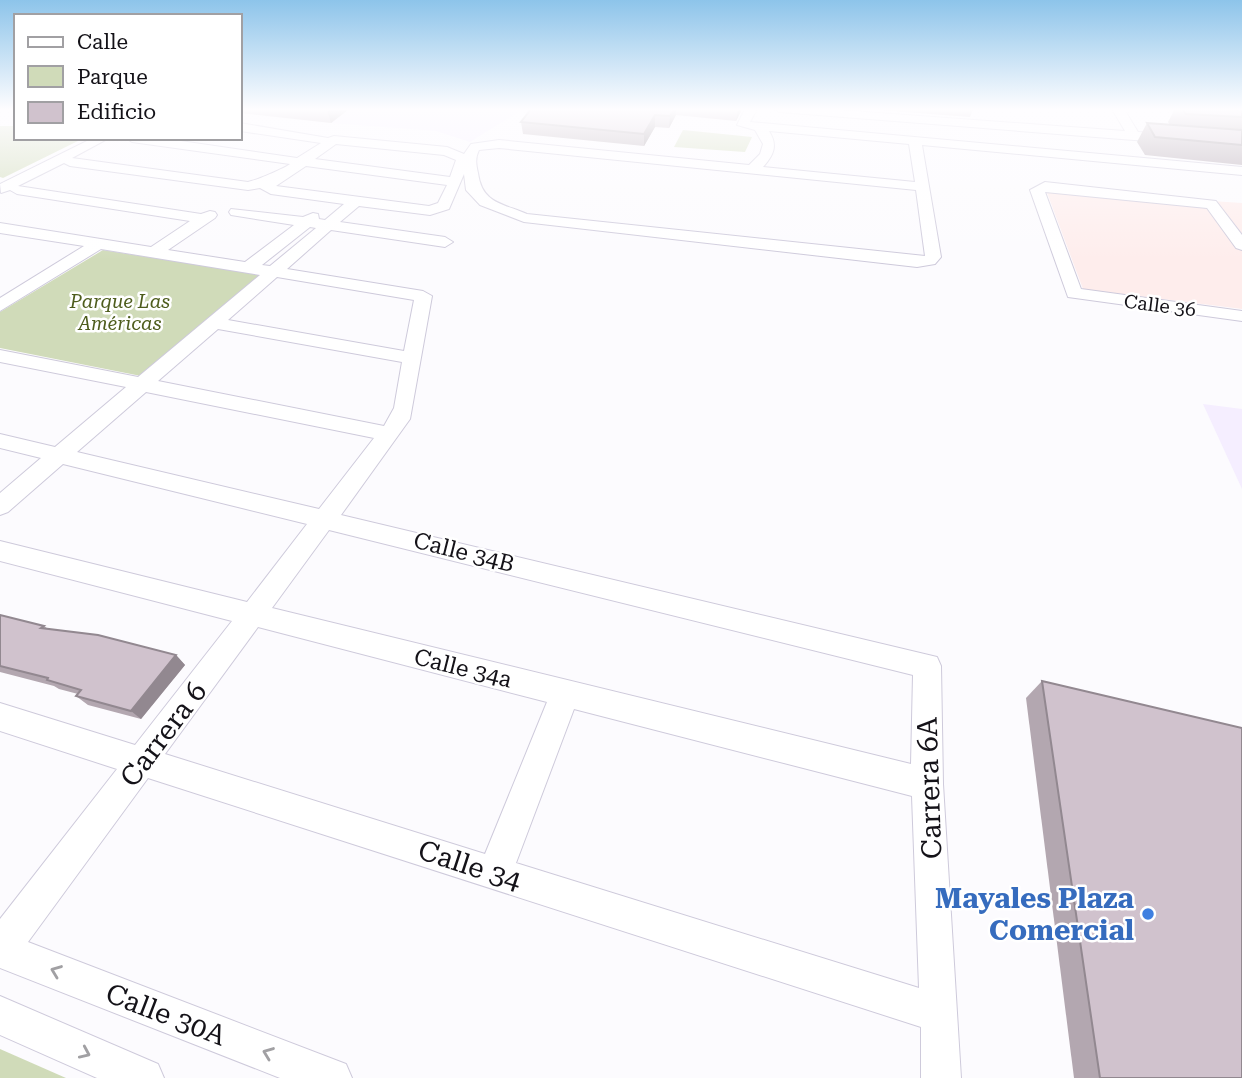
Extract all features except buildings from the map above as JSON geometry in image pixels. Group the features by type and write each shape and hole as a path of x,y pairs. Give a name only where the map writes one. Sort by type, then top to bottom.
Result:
{"street":[{"path":"3,184 51,159"},
{"path":"3,184 57,159"},
{"path":"75,159 17,190 203,219"},
{"path":"285,159 455,182"},
{"path":"153,253 233,198 300,159"},
{"path":"297,161 268,184 267,189 430,211 444,206 463,159"},
{"path":"470,159 473,190 485,202 524,218 917,262 929,261 933,257 918,159"},
{"path":"644,159 923,187"},
{"path":"752,170 765,159"},
{"path":"1117,159 1242,171"},
{"path":"70,162 233,198 307,222 445,242"},
{"name":"Calle 36","path":"1242,245 1211,204 1039,187 1037,190 1072,291 1079,295 1242,316"},
{"path":"180,215 205,200 233,198"},
{"path":"0,506 213,324 307,222 335,199"},
{"path":"0,228 153,253 266,266 328,225 355,202"},
{"path":"0,306 98,244"},
{"name":"Carrera 6","path":"0,950 390,434 404,408 423,296 266,266"},
{"path":"213,324 413,358"},
{"path":"0,356 390,434"},
{"name":"Calle 34B","path":"0,441 327,518 927,666"},
{"name":"Calle 34a","path":"0,551 927,784"},
{"name":"Carrera 6A","path":"927,666 927,784 941,1078"},
{"path":"495,872 565,694"},
{"name":"Calle 34","path":"0,717 940,1014"},
{"name":"Calle 30A","path":"0,950 332,1078"},
{"path":"0,1015 144,1078"}],"shaded area":[{"path":"1046,190 1242,203 1242,309 1083,289"},
{"path":"1203,404 1242,409 1242,489"}],"green space":[{"path":"0,159 41,159 3,178 0,177"},
{"name":"Parque Las Américas","path":"103,250 262,275 141,376 0,348 0,312"},
{"path":"0,1049 66,1078 0,1078"}],"place":[{"name":"Mayales Plaza Comercial","path":"1148,914"}]}
